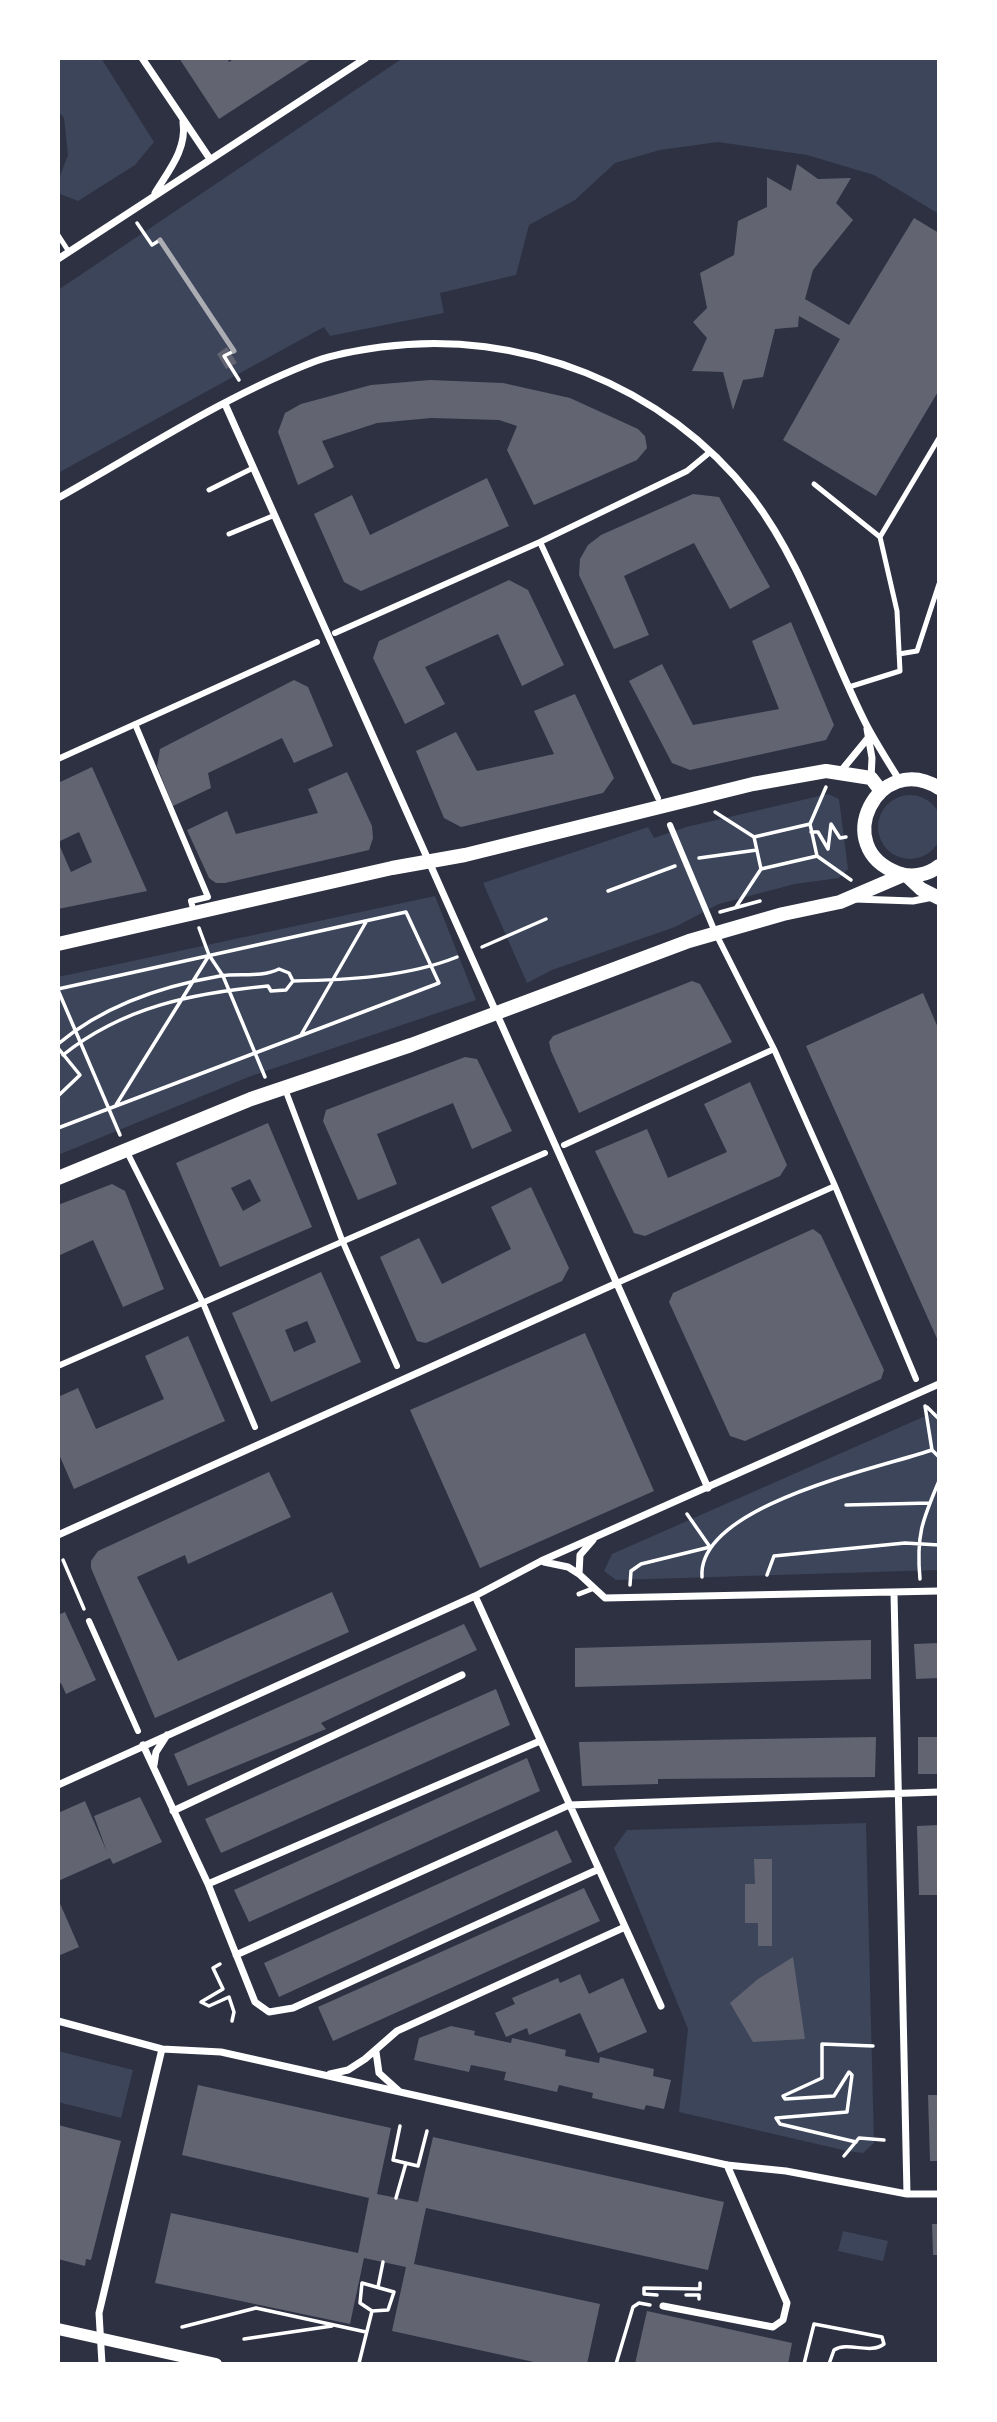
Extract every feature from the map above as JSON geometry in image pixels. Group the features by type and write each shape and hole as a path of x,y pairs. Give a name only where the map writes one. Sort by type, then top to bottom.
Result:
{"main road":[{"path":"58,944 429,861 753,784 826,771 833,778 871,778 881,791"},
{"path":"938,785 912,779 900,781 881,791 868,810 864,832 868,848 876,860 888,870 904,875 919,875 939,866"},
{"path":"58,1178 270,1092 715,932 850,898 904,875"},
{"path":"904,875 938,900"}],"street":[{"path":"142,58 210,159"},
{"path":"58,259 366,58"},
{"path":"152,197 177,158 185,136 183,121"},
{"path":"58,498 225,404 317,361 405,344 457,343 519,351 593,375 637,397 674,422 710,452 752,498 776,534 866,725 900,781"},
{"path":"225,404 708,1488"},
{"path":"335,633 540,542 687,471 710,452"},
{"path":"540,542 658,798"},
{"path":"58,759 317,642"},
{"path":"135,724 208,897 191,901 194,914"},
{"path":"866,725 871,778"},
{"path":"833,778 858,754 869,737"},
{"path":"670,825 715,932 774,1049 835,1186 916,1380"},
{"path":"850,898 865,901 938,900"},
{"path":"564,1145 774,1049"},
{"path":"285,1087 342,1240 397,1366"},
{"path":"126,1150 203,1303 255,1427"},
{"path":"58,1366 545,1153"},
{"path":"58,1535 835,1186"},
{"path":"58,1786 475,1595 541,1561 939,1384"},
{"path":"579,1574 580,1555 596,1537"},
{"path":"541,1561 568,1567 605,1598 630,1600 939,1591"},
{"path":"894,1593 907,2194"},
{"path":"475,1595 661,2006"},
{"path":"89,1621 138,1731"},
{"path":"173,1811 462,1675"},
{"path":"153,1768 156,1752 168,1734"},
{"path":"208,1884 540,1741"},
{"path":"143,1745 208,1884 255,2002 269,2012 293,2008 599,1869"},
{"path":"236,1955 569,1805 939,1792"},
{"path":"325,2075 348,2070 376,2052 397,2031 625,1927"},
{"path":"58,2021 162,2049 221,2052 727,2165 786,2171 907,2194 939,2194"},
{"path":"102,2364 99,2313 162,2049"},
{"path":"376,2052 379,2073 403,2093"},
{"path":"663,2306 773,2327 783,2320 787,2303 727,2165"},
{"path":"58,2329 216,2364"}],"lane":[{"path":"58,235 69,252"},
{"path":"880,537 939,438"},
{"path":"209,490 253,468"},
{"path":"814,484 880,537 897,611 900,671 849,687"},
{"path":"229,534 275,515"},
{"path":"899,654 917,650 939,584"},
{"path":"579,1594 592,1589"}],"path":[{"path":"130,212 152,245 160,240"},
{"path":"233,351 224,356 239,380"},
{"path":"833,778 810,824 811,832 817,856 853,881"},
{"path":"715,812 754,837 761,869"},
{"path":"754,837 810,824"},
{"path":"811,832 818,832 828,849 831,824 840,838 846,837"},
{"path":"608,891 686,863 757,850"},
{"path":"736,908 761,869 817,856"},
{"path":"58,1128 109,1108 258,1054 439,984 406,912 58,990 109,1108 126,1150"},
{"path":"194,914 209,956 223,975 258,1054 270,1092"},
{"path":"480,948 546,919"},
{"path":"300,1037 366,922"},
{"path":"116,1106 209,956"},
{"path":"293,981 332,980 431,967 458,956"},
{"path":"58,1096 80,1074 58,1046 75,1030 149,993 223,975 270,974 279,969 289,973 293,981"},
{"path":"63,1055 80,1041 121,1018 181,998 229,989 268,986 271,991 278,992 286,990 293,981"},
{"path":"939,1419 925,1406 932,1450 939,1457"},
{"path":"702,1577 702,1566 710,1547 735,1525 813,1486 932,1450"},
{"path":"921,1592 917,1544 939,1481"},
{"path":"846,1505 930,1503"},
{"path":"687,1514 710,1547"},
{"path":"767,1575 774,1556 917,1544 939,1545"},
{"path":"630,1600 631,1572 641,1564 710,1547"},
{"path":"63,1560 89,1621"},
{"path":"220,1964 213,1968 223,1989 201,2002 209,2006 229,1997 234,2012 232,2021"},
{"path":"856,2142 780,2124 776,2118 847,2112 852,2075 849,2072 834,2096 785,2099 783,2096 822,2077 822,2044 873,2046"},
{"path":"400,2126 393,2160 418,2166 426,2131"},
{"path":"844,2156 859,2138 884,2140"},
{"path":"396,2198 406,2163"},
{"path":"378,2288 383,2262"},
{"path":"362,2283 378,2288 394,2292 388,2310 382,2312 372,2311 360,2303 362,2283"},
{"path":"616,2364 633,2307 639,2303 663,2306"},
{"path":"182,2326 256,2308 366,2332"},
{"path":"359,2363 372,2311"},
{"path":"804,2364 814,2324 882,2337 884,2343 876,2348 840,2347 834,2350 829,2364"},
{"path":"244,2339 336,2325"}],"shaded area":[{"path":"58,58 101,58 154,142 135,165 78,201 58,193 58,181 68,155 64,118 58,111"},
{"path":"403,58 939,58 939,214 874,175 807,155 718,142 660,150 615,163 575,200 529,225 516,275 440,293 444,313 330,336 324,327 58,473 58,290"},
{"path":"828,794 839,799 848,869 839,878 795,884 719,904 675,927 552,970 527,983 483,883 648,827 654,838 686,827"},
{"path":"910,795 928,801 936,809 942,827 936,845 928,853 910,859 892,853 884,845 878,827 884,809 892,801"},
{"path":"435,896 476,1000 251,1076 58,1155 58,977"},
{"path":"939,1410 939,1570 616,1580 604,1571 612,1554"},
{"path":"866,1823 874,2143 863,2153 847,2151 679,2112 688,2029 614,1848 627,1830"},
{"path":"58,2051 133,2070 121,2118 58,2102"},
{"path":"843,2231 888,2241 883,2261 838,2251"}],"building":[{"path":"179,58 227,58 229,62 235,58 313,58 219,119"},
{"path":"797,164 818,179 851,178 836,203 853,220 813,270 805,299 849,325 914,218 939,233 939,390 876,496 783,440 840,339 799,316 798,327 775,329 763,377 743,380 733,410 723,372 692,371 707,338 693,322 707,308 700,273 734,255 738,221 767,207 767,177 791,191"},
{"path":"227,347 237,363 226,369 217,354"},
{"path":"430,380 503,383 570,398 638,429 645,436 647,448 637,460 534,505 507,450 517,426 499,420 431,418 377,423 322,441 334,467 298,485 278,432 285,413 301,404 371,385"},
{"path":"487,478 509,526 361,591 344,582 314,514 352,495 370,535"},
{"path":"693,494 719,497 770,587 730,609 694,543 624,576 649,635 614,649 579,575 580,559 588,545 601,535"},
{"path":"509,580 528,590 564,665 522,686 498,634 425,667 445,704 405,724 373,658 379,641"},
{"path":"791,622 834,725 826,740 690,770 672,763 629,681 662,664 693,725 779,709 752,641"},
{"path":"294,680 308,687 333,746 294,763 282,738 208,773 211,788 173,806 157,766 160,749"},
{"path":"575,694 614,778 603,793 461,827 444,818 416,751 456,732 477,771 554,754 534,711"},
{"path":"92,767 147,891 58,909 58,842 58,783","holes":["79,832 92,862 71,872 58,842"]},
{"path":"347,772 372,826 373,838 369,850 225,883 216,883 209,878 187,830 227,811 236,834 318,813 308,789"},
{"path":"692,981 700,984 732,1042 579,1113 551,1051 549,1042 553,1036"},
{"path":"923,993 939,1030 939,1343 806,1046"},
{"path":"465,1057 477,1059 512,1131 472,1149 453,1103 377,1134 397,1184 358,1200 323,1121 326,1110"},
{"path":"750,1082 787,1165 780,1176 645,1236 634,1233 595,1151 647,1129 668,1178 727,1152 704,1104"},
{"path":"268,1123 312,1227 220,1267 176,1163","holes":["250,1179 261,1201 243,1211 231,1188"]},
{"path":"112,1184 125,1191 164,1289 123,1307 93,1240 58,1256 58,1205"},
{"path":"531,1187 569,1268 562,1281 426,1343 417,1341 380,1257 419,1238 442,1284 511,1249 491,1207"},
{"path":"813,1229 821,1235 884,1370 881,1379 745,1441 730,1436 669,1302 673,1293"},
{"path":"321,1272 361,1362 271,1402 232,1313","holes":["307,1321 316,1342 294,1352 285,1330"]},
{"path":"585,1333 654,1491 480,1568 410,1410"},
{"path":"188,1336 225,1421 74,1489 58,1452 58,1397 78,1388 96,1429 164,1399 145,1356"},
{"path":"269,1472 291,1517 188,1564 185,1555 137,1577 178,1661 332,1592 349,1632 155,1718 91,1568 91,1561 98,1551"},
{"path":"65,1612 96,1680 66,1694 61,1683 58,1684 58,1615"},
{"path":"464,1624 477,1650 321,1723 326,1729 188,1786 174,1754"},
{"path":"871,1640 871,1679 575,1687 575,1648"},
{"path":"939,1643 939,1678 916,1679 914,1644"},
{"path":"496,1689 510,1725 221,1853 205,1819"},
{"path":"876,1737 875,1777 658,1779 658,1784 582,1786 579,1742"},
{"path":"918,1737 939,1737 939,1774 918,1774"},
{"path":"527,1758 540,1791 249,1922 234,1890"},
{"path":"140,1797 162,1842 113,1864 110,1858 58,1881 58,1813 85,1801 107,1852 94,1816"},
{"path":"939,1825 939,1895 919,1895 917,1826"},
{"path":"557,1830 572,1862 279,1997 264,1963"},
{"path":"754,1859 772,1859 772,1946 758,1946 758,1923 745,1923 745,1884 755,1884"},
{"path":"584,1888 600,1921 333,2041 318,2007"},
{"path":"58,1899 79,1947 58,1956"},
{"path":"793,1957 805,2039 753,2042 730,2003 758,1979"},
{"path":"580,1974 589,1994 623,1978 647,2032 598,2053 580,2013 529,2035 527,2028 506,2037 495,2013 515,2004 512,1998 558,1978 560,1983"},
{"path":"451,2026 475,2031 474,2035 511,2043 512,2038 566,2050 565,2056 599,2063 600,2057 654,2069 653,2076 671,2080 664,2109 646,2105 644,2110 592,2098 593,2093 559,2085 557,2092 504,2080 506,2072 471,2065 469,2072 414,2060 419,2038"},
{"path":"198,2085 391,2128 377,2194 418,2202 433,2137 724,2202 708,2270 426,2208 414,2264 600,2304 587,2364 543,2364 392,2331 406,2267 364,2258 350,2324 155,2283 171,2213 358,2253 369,2198 182,2155"},
{"path":"928,2095 939,2095 939,2161 930,2161"},
{"path":"58,2125 121,2141 91,2260 86,2259 85,2266 58,2259"},
{"path":"932,2224 939,2224 939,2255 933,2255"},
{"path":"647,2311 792,2343 788,2364 635,2364"}],"railway":[{"path":"160,240 234,351"}]}
